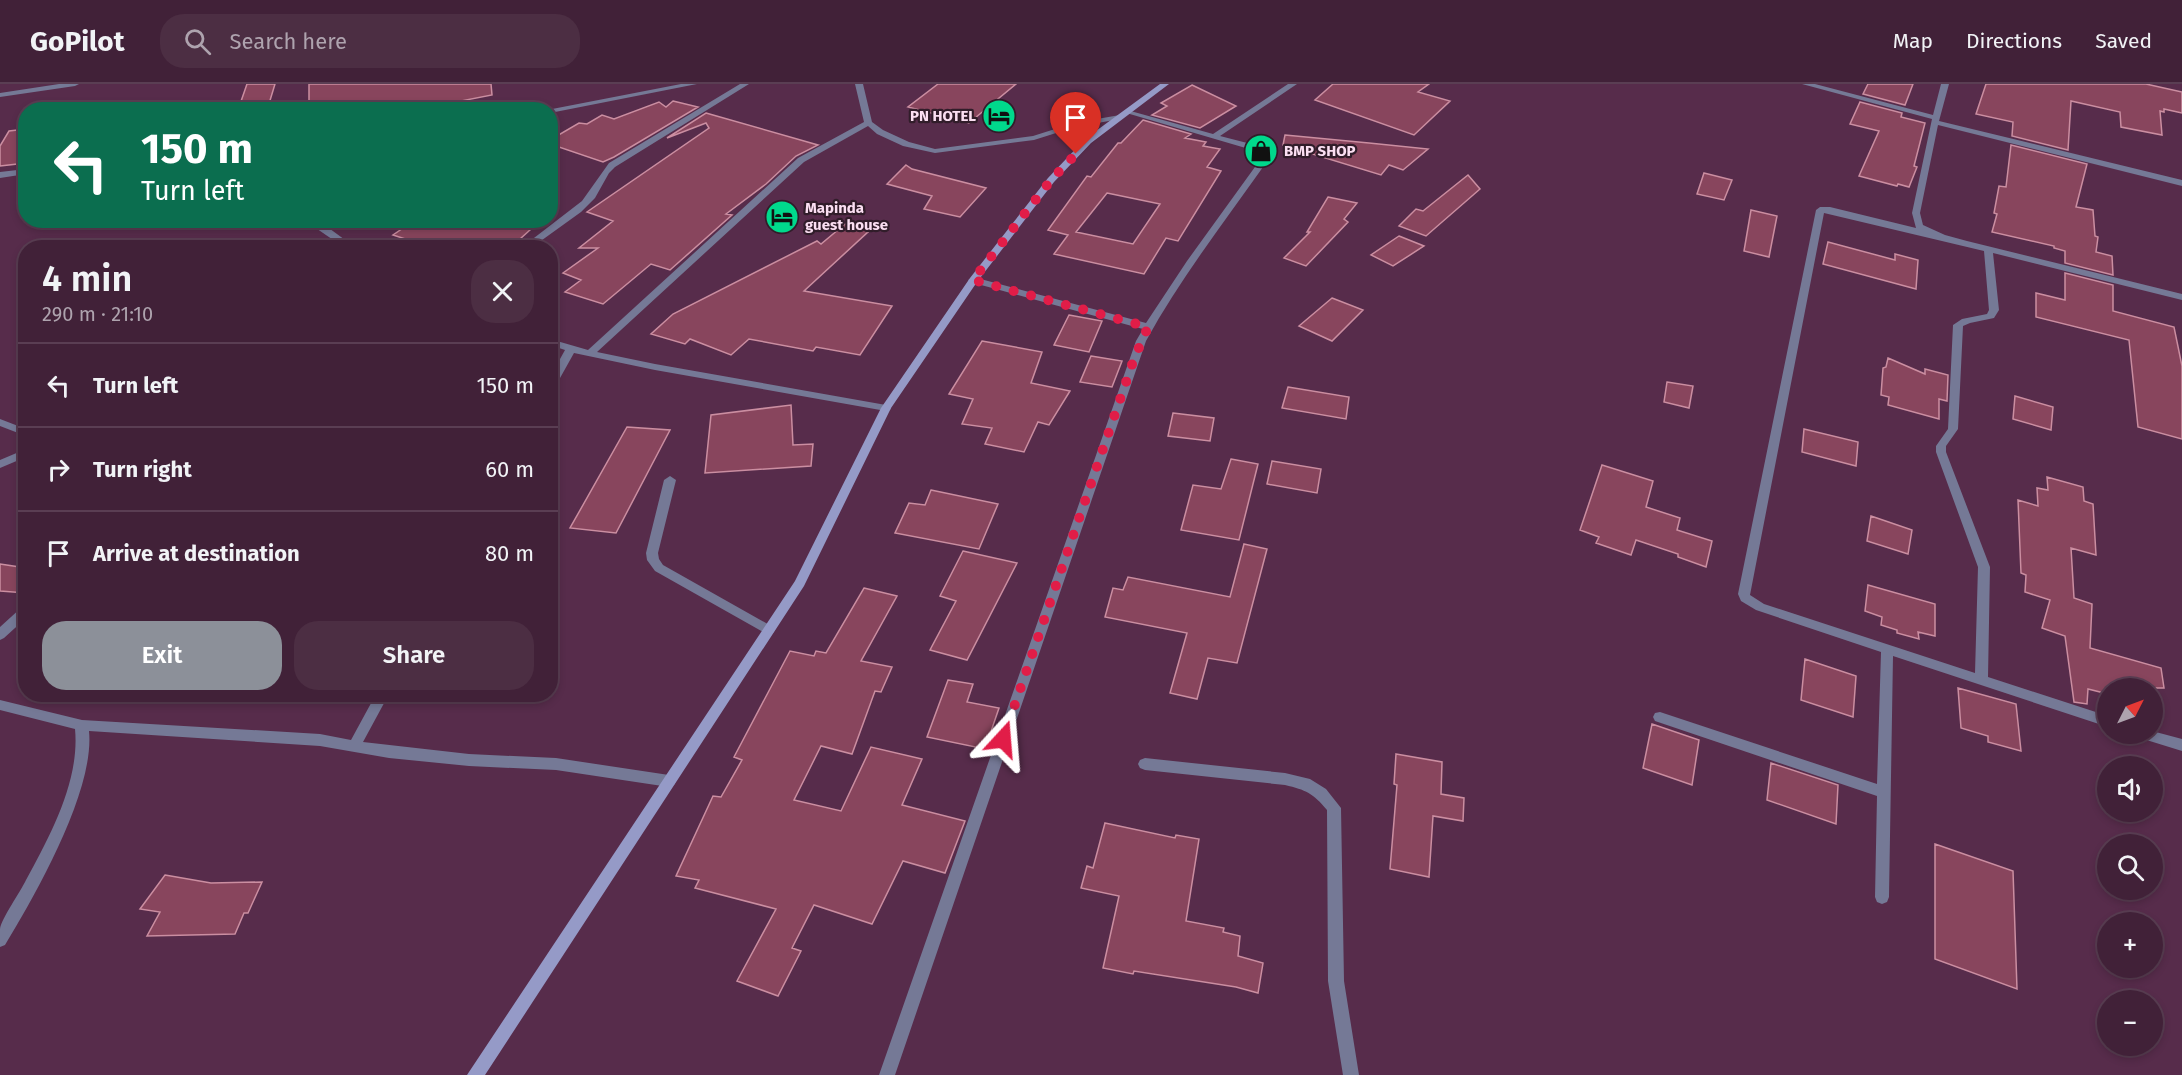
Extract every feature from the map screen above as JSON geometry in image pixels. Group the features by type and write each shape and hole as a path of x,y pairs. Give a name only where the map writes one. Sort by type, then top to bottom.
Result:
{"street":[{"path":"0,89 6,84"},
{"path":"0,95 75,84"},
{"path":"558,109 693,84"},
{"path":"558,223 586,201 596,190 605,171 612,165 745,84"},
{"path":"860,84 868,123 880,132 906,144 935,151 1034,138 1074,125 1124,114 1252,147 1263,154 1264,160 1190,262 1148,327 1134,359 886,1075"},
{"path":"475,1075 800,583 886,408 973,280 1051,180 1088,141 1165,84"},
{"path":"1213,137 1293,84"},
{"path":"1806,84 1935,120 2182,183"},
{"path":"1942,237 1919,226 1916,220 1935,120 1945,84"},
{"path":"590,353 801,160 868,123"},
{"path":"0,176 18,173"},
{"path":"2097,718 1760,607 1749,602 1744,594 1820,210 1830,210 2182,297"},
{"path":"322,228 340,240"},
{"path":"535,240 551,228"},
{"path":"1982,681 1984,567 1941,452 1941,446 1953,429 1958,325 1967,320 1982,320 1991,316 1994,310 1988,249"},
{"path":"973,280 1148,327"},
{"path":"558,345 590,353 886,408"},
{"path":"558,373 571,349"},
{"path":"0,422 18,429"},
{"path":"0,464 18,456"},
{"path":"670,480 652,553 653,560 659,568 769,630"},
{"path":"0,635 18,618"},
{"path":"1882,897 1887,649"},
{"path":"354,746 379,702"},
{"path":"0,705 82,725 320,740 453,759 556,764 669,782"},
{"path":"1660,717 1884,792"},
{"path":"0,940 42,862 74,791 83,748 82,725"},
{"path":"2163,740 2182,746"},
{"path":"1145,764 1285,779 1310,785 1321,793 1334,808 1335,971 1351,1075"}],"building":[{"path":"247,84 275,84 270,102 241,102"},
{"path":"309,84 491,84 492,95 456,102 309,102"},
{"path":"938,84 1016,84 969,123 908,107"},
{"path":"1333,84 1429,84 1418,92 1450,101 1414,135 1315,100"},
{"path":"1868,84 1913,84 1905,105 1863,94"},
{"path":"1986,84 2146,84 2182,92 2182,113 2164,109 2164,112 2160,111 2162,135 2121,127 2120,112 2071,101 2068,150 2012,136 2013,122 1976,114"},
{"path":"1192,85 1236,106 1200,128 1152,115 1167,106 1161,103"},
{"path":"673,101 698,107 603,162 558,147 558,135 579,123 587,124 602,115 614,119 659,102 666,107"},
{"path":"1860,102 1902,113 1901,117 1925,123 1914,166 1917,167 1909,187 1859,176 1879,131 1850,124"},
{"path":"706,113 818,145 796,156 766,184 726,214 732,215 670,270 651,264 603,304 565,292 581,280 563,273 598,248 579,248 613,221 587,212 709,128 706,123 667,138"},
{"path":"1143,120 1191,134 1185,138 1206,142 1203,146 1220,149 1207,167 1221,171 1178,241 1166,238 1144,274 1054,254 1068,235 1048,230 1087,176 1091,177 1118,143 1121,143","holes":["1107,193 1160,204 1133,244 1076,232"]},
{"path":"18,130 18,164 0,166 0,146 9,131"},
{"path":"1285,135 1428,149 1403,170 1389,165 1381,175 1283,145"},
{"path":"2011,145 2087,164 2076,207 2093,210 2095,236 2098,237 2096,252 2112,256 2113,275 2065,263 2065,251 2054,248 2054,246 1992,232 1997,214 1994,213 1999,186 2006,187"},
{"path":"906,165 912,169 986,188 960,217 924,209 932,196 887,184"},
{"path":"1704,173 1732,180 1724,200 1697,194"},
{"path":"1468,175 1480,189 1426,236 1399,226 1416,209 1423,211"},
{"path":"1328,197 1357,203 1344,219 1348,222 1306,266 1284,258 1310,232 1307,232"},
{"path":"1751,210 1777,216 1769,257 1744,251"},
{"path":"845,224 869,231 804,291 892,306 860,355 816,347 813,351 749,339 731,355 690,339 685,344 651,334 673,314 817,241 821,244"},
{"path":"403,228 532,228 519,240 408,240 393,235"},
{"path":"1399,236 1424,246 1393,266 1371,255"},
{"path":"1828,242 1895,260 1895,254 1918,260 1916,289 1823,264"},
{"path":"2065,273 2113,285 2113,311 2174,327 2182,366 2182,439 2138,427 2129,340 2036,317 2036,293 2065,300"},
{"path":"1332,298 1363,310 1332,341 1299,326"},
{"path":"1069,315 1102,321 1089,352 1054,345"},
{"path":"982,341 1042,352 1031,383 1070,391 1049,425 1038,422 1024,452 985,444 992,428 962,424 973,399 949,394"},
{"path":"1091,356 1122,361 1112,387 1080,382"},
{"path":"1888,358 1925,374 1925,369 1948,375 1947,401 1939,399 1939,419 1888,405 1889,397 1881,395 1883,368 1886,367"},
{"path":"1667,382 1693,386 1689,408 1664,402"},
{"path":"1288,387 1349,397 1346,419 1282,408"},
{"path":"2015,396 2053,407 2051,430 2013,419"},
{"path":"791,405 793,445 813,444 811,466 705,473 711,415"},
{"path":"1173,413 1214,418 1210,441 1168,436"},
{"path":"627,427 670,430 616,533 570,528"},
{"path":"1804,429 1858,442 1856,466 1802,452"},
{"path":"1231,459 1258,464 1239,540 1181,530 1193,485 1221,489"},
{"path":"1272,461 1321,469 1317,493 1267,484"},
{"path":"1602,465 1653,481 1646,507 1680,518 1677,530 1712,541 1706,567 1678,557 1678,554 1636,540 1631,555 1596,543 1599,537 1580,530"},
{"path":"2047,477 2083,487 2084,501 2093,504 2096,555 2071,548 2074,598 2092,604 2090,648 2161,668 2162,678 2097,678 2097,691 2088,689 2087,704 2074,702 2065,636 2042,628 2050,600 2025,592 2026,575 2021,573 2018,500 2038,506 2037,488 2048,490"},
{"path":"931,490 998,504 979,549 895,533 909,503 925,505"},
{"path":"1871,516 1912,530 1908,554 1867,541"},
{"path":"1244,544 1267,549 1237,663 1208,658 1197,699 1170,693 1187,633 1105,617 1113,588 1123,590 1128,577 1230,597"},
{"path":"963,551 1017,563 967,660 930,650 956,601 940,596"},
{"path":"0,564 18,567 18,592 0,591"},
{"path":"1868,585 1935,604 1935,636 1918,632 1919,639 1897,633 1897,630 1881,625 1882,617 1865,611"},
{"path":"864,588 897,596 861,661 892,667 881,692 875,691 852,754 821,746 794,800 841,811 871,747 922,759 902,805 965,821 945,873 903,861 872,924 814,905 792,948 801,951 778,996 737,981 776,909 695,888 699,880 676,876 713,796 721,797 742,760 734,757 790,651 814,656 816,651 826,653"},
{"path":"1805,659 1856,676 1853,717 1801,700"},
{"path":"948,680 973,684 967,702 999,708 985,749 927,737"},
{"path":"1958,688 2016,704 2021,751 1988,742 1988,736 1961,728"},
{"path":"1652,724 1699,740 1692,785 1643,768"},
{"path":"1396,754 1442,762 1441,794 1464,798 1463,821 1433,816 1429,877 1390,869 1397,785 1394,784"},
{"path":"1771,763 1838,785 1836,824 1767,800"},
{"path":"1105,823 1175,838 1176,835 1199,839 1186,921 1224,928 1223,932 1240,936 1238,956 1263,963 1258,993 1236,987 1103,968 1119,896 1081,888 1087,866 1093,868"},
{"path":"1935,844 2013,871 2017,989 1935,959"},
{"path":"165,875 211,883 262,882 248,913 244,913 235,934 147,936 160,912 140,909"}],"place":[{"name":"PN HOTEL","path":"999,116"},
{"name":"BMP SHOP","path":"1261,151"},
{"name":"Mapinda guest house","path":"782,217"}],"route":[{"path":"1003,739 1134,359 1148,327 973,280 1051,180 1076,154"}]}
